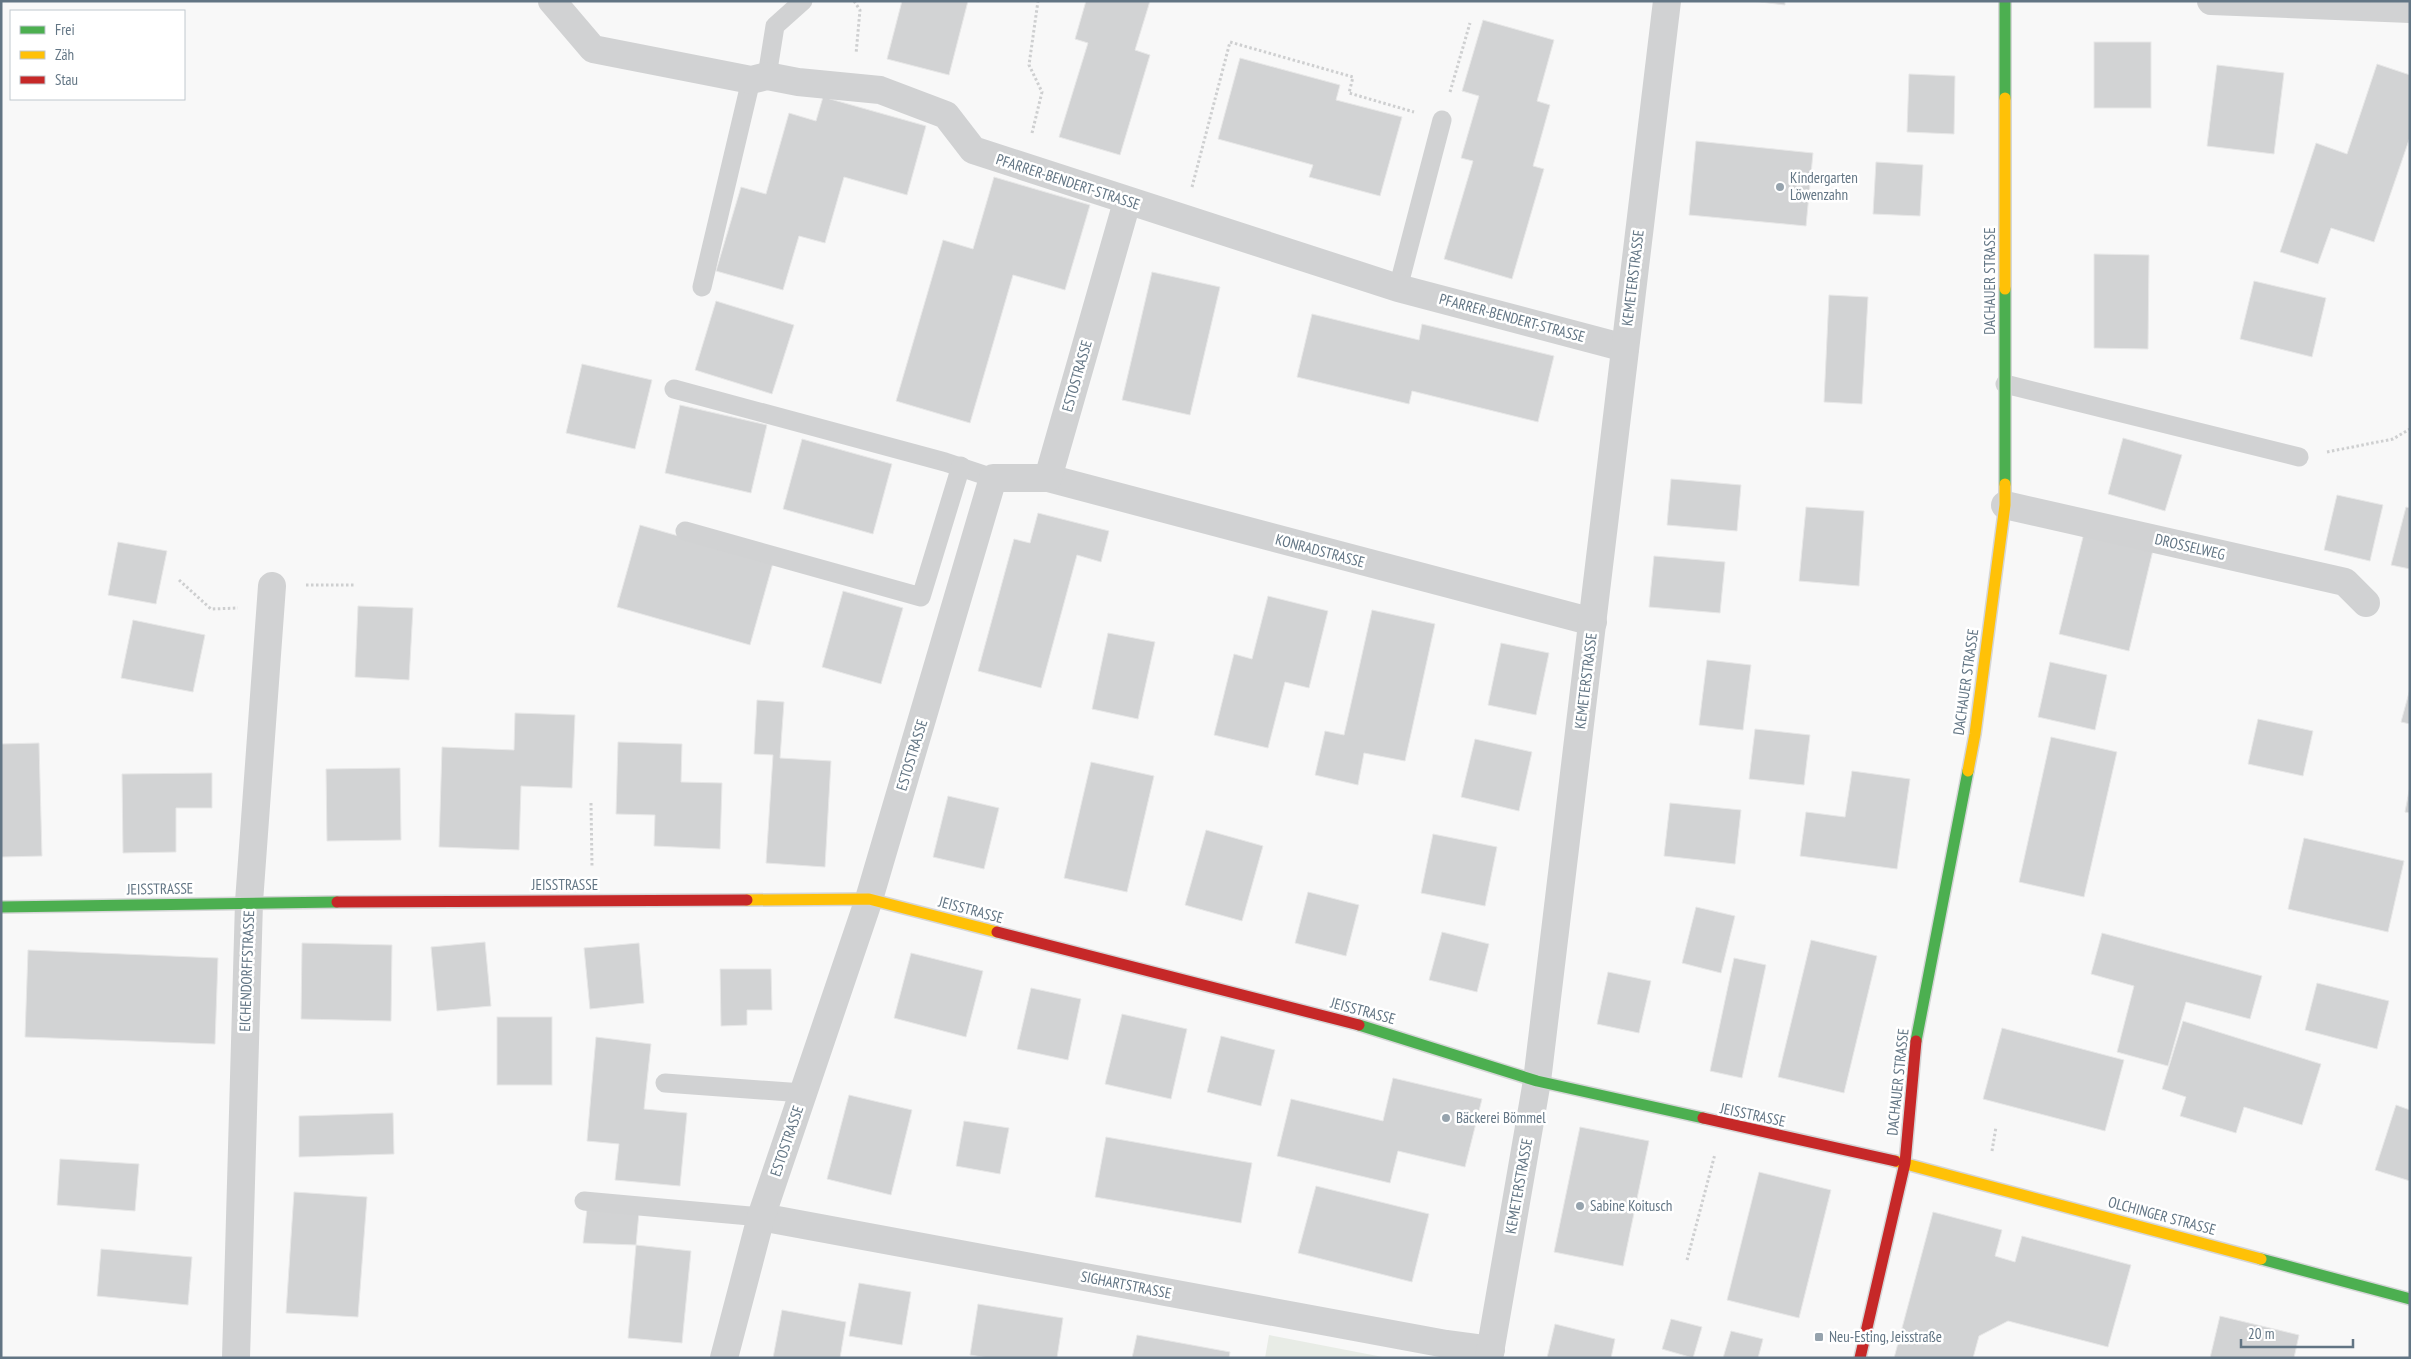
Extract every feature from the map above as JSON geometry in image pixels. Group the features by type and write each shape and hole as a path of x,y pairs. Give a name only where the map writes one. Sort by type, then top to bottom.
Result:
{"street":[{"name":"PFARRER-BENDERT-STRASSE","path":"552,1 593,48 759,78 880,90 946,115 973,150 1127,202 1398,288 1625,348"},
{"name":"KEMETERSTRASSE","path":"1490,1354 1537,1081 1594,622 1667,1"},
{"name":"DACHAUER STRASSE","path":"1860,1358 1905,1163 1916,1044 1975,734 2005,505 2005,1"},
{"path":"2211,1 2410,9"},
{"name":"ESTOSTRASSE","path":"1048,478 1127,202"},
{"path":"993,478 1048,478"},
{"name":"ESTOSTRASSE","path":"724,1358 761,1217 869,899 993,478"},
{"name":"KONRADSTRASSE","path":"1048,478 1594,622"},
{"name":"DROSSELWEG","path":"2005,505 2345,582 2366,603"},
{"name":"EICHENDORFFSTRASSE","path":"236,1358 249,902 271,596"},
{"name":"JEISSTRASSE","path":"1,907 249,902 869,899 1389,1033 1537,1081 1905,1163"},
{"name":"OLCHINGER STRASSE","path":"1905,1163 2410,1299"},
{"name":"SIGHARTSTRASSE","path":"761,1217 1446,1344 1490,1354"}],"lane":[{"path":"702,288 775,26 803,1"},
{"path":"1398,288 1442,120"},
{"path":"2005,384 2299,457"},
{"path":"674,388 961,466 993,478"},
{"path":"685,531 921,597 961,466"},
{"path":"665,1083 803,1094"},
{"path":"584,1201 761,1217"}],"path":[{"path":"853,87 860,10 854,1"},
{"path":"1023,167 1042,92 1029,65 1038,1"},
{"path":"1184,220 1230,42 1353,77 1349,93 1442,120 1470,23"},
{"path":"2299,457 2393,439 2410,429"},
{"path":"179,580 211,609 271,596 356,585"},
{"path":"591,803 593,900"},
{"path":"1687,1260 1723,1123"}],"shaded area":[{"path":"1269,1335 1388,1358 1265,1358"}],"building":[{"path":"902,1 968,1 949,75 887,59"},
{"path":"1086,1 1150,1 1135,50 1150,55 1120,155 1059,137 1088,43 1075,39"},
{"path":"1752,1 1785,1 1785,5"},
{"path":"1483,20 1554,40 1537,101 1550,105 1533,166 1544,169 1512,279 1444,259 1473,161 1461,158 1479,96 1462,91"},
{"path":"2094,42 2151,42 2151,108 2094,108"},
{"path":"1240,58 1340,85 1336,100 1402,117 1380,196 1309,177 1313,165 1218,139"},
{"path":"2377,64 2410,75 2410,137 2374,242 2331,228 2318,264 2280,252 2316,143 2347,154"},
{"path":"2217,65 2284,73 2274,154 2207,146"},
{"path":"1909,74 1955,76 1954,134 1907,132"},
{"path":"823,97 926,126 907,195 844,177 825,243 799,236 783,290 716,271 741,187 766,194 789,113 816,121"},
{"path":"1696,141 1813,153 1806,226 1689,215"},
{"path":"1876,162 1923,165 1920,216 1873,214"},
{"path":"994,177 1090,205 1065,290 1013,275 970,423 896,401 943,240 973,249"},
{"path":"2094,254 2149,255 2148,349 2094,348"},
{"path":"1152,272 1220,287 1190,415 1122,400"},
{"path":"2254,281 2326,298 2312,357 2240,339"},
{"path":"1829,295 1868,297 1862,404 1824,402"},
{"path":"716,301 794,325 772,394 695,370"},
{"path":"1312,314 1419,340 1422,324 1554,356 1538,422 1412,391 1409,404 1297,377"},
{"path":"582,364 652,380 635,449 566,433"},
{"path":"680,405 767,425 751,493 665,473"},
{"path":"2123,438 2182,455 2165,511 2108,494"},
{"path":"802,439 892,464 873,534 783,509"},
{"path":"1671,479 1741,485 1737,531 1667,525"},
{"path":"2337,495 2383,505 2370,561 2324,550"},
{"path":"1806,507 1864,511 1859,586 1799,581"},
{"path":"2406,507 2410,508 2410,569 2391,565"},
{"path":"1038,513 1109,531 1101,562 1077,555 1041,688 978,671 1014,539 1030,543"},
{"path":"640,525 773,563 750,645 617,607"},
{"path":"2084,533 2153,550 2129,651 2059,634"},
{"path":"118,542 167,551 156,604 108,595"},
{"path":"1654,556 1725,562 1720,613 1649,607"},
{"path":"843,591 903,608 881,684 822,667"},
{"path":"1268,596 1328,611 1309,688 1285,682 1268,748 1214,735 1234,654 1252,659"},
{"path":"358,606 413,608 409,680 355,677"},
{"path":"1372,610 1435,624 1405,761 1364,753 1358,785 1315,775 1325,731 1344,735"},
{"path":"133,620 205,635 193,692 121,678"},
{"path":"1108,633 1155,642 1138,719 1092,709"},
{"path":"1501,643 1549,653 1536,715 1488,705"},
{"path":"1707,660 1751,665 1743,730 1699,725"},
{"path":"2050,662 2107,675 2095,730 2038,717"},
{"path":"2410,689 2410,724 2401,722"},
{"path":"757,700 784,702 780,758 831,761 825,867 766,863 773,755 754,754"},
{"path":"515,713 575,715 572,788 521,786 519,850 439,847 442,747 514,750"},
{"path":"2258,719 2313,731 2303,776 2248,764"},
{"path":"1755,729 1810,735 1804,785 1749,779"},
{"path":"2051,737 2117,752 2084,897 2019,882"},
{"path":"1475,739 1532,752 1519,811 1461,797"},
{"path":"618,742 682,744 681,782 722,783 720,849 654,846 655,815 616,814"},
{"path":"39,743 42,856 1,857 1,744"},
{"path":"1091,762 1154,776 1127,892 1064,878"},
{"path":"400,768 401,840 327,841 326,769"},
{"path":"1852,771 1910,779 1897,869 1800,856 1806,812 1845,817"},
{"path":"212,773 212,808 176,808 176,852 123,853 122,774"},
{"path":"2410,786 2410,813 2405,812"},
{"path":"948,796 999,808 984,869 933,857"},
{"path":"1670,803 1741,810 1735,864 1664,856"},
{"path":"1206,830 1263,846 1242,921 1185,905"},
{"path":"1433,834 1497,847 1485,906 1421,893"},
{"path":"2304,838 2404,861 2388,932 2288,909"},
{"path":"1308,892 1359,905 1346,956 1295,943"},
{"path":"1696,907 1735,916 1721,973 1682,963"},
{"path":"1442,932 1489,944 1477,992 1429,980"},
{"path":"2102,933 2262,976 2250,1019 2186,1002 2168,1066 2117,1052 2134,986 2091,974"},
{"path":"1811,940 1877,956 1844,1093 1778,1077"},
{"path":"485,942 491,1006 437,1011 431,947"},
{"path":"302,943 392,945 391,1021 301,1019"},
{"path":"639,943 644,1003 590,1009 584,948"},
{"path":"28,950 218,958 215,1044 25,1037"},
{"path":"911,953 983,971 966,1037 894,1018"},
{"path":"1734,958 1766,965 1742,1078 1710,1071"},
{"path":"720,969 771,969 772,1010 747,1010 747,1025 721,1026"},
{"path":"1608,972 1651,981 1639,1033 1597,1024"},
{"path":"2317,983 2389,1001 2377,1049 2305,1030"},
{"path":"1031,988 1081,999 1068,1060 1017,1049"},
{"path":"1122,1014 1187,1029 1171,1099 1105,1084"},
{"path":"497,1017 552,1017 552,1085 497,1085"},
{"path":"2183,1021 2321,1064 2302,1125 2244,1107 2236,1133 2180,1116 2186,1097 2162,1089"},
{"path":"2002,1028 2124,1060 2105,1131 1983,1099"},
{"path":"1221,1036 1275,1050 1261,1106 1207,1092"},
{"path":"596,1037 651,1044 644,1109 687,1113 680,1186 615,1180 619,1144 587,1141"},
{"path":"1393,1078 1482,1099 1465,1167 1398,1151 1390,1183 1277,1156 1291,1099 1383,1121"},
{"path":"849,1095 912,1110 891,1195 827,1179"},
{"path":"2396,1105 2410,1110 2410,1181 2375,1170"},
{"path":"393,1113 394,1154 299,1157 299,1116"},
{"path":"964,1121 1009,1128 1000,1174 956,1166"},
{"path":"1580,1127 1649,1141 1623,1266 1554,1252"},
{"path":"1106,1137 1252,1163 1241,1223 1095,1197"},
{"path":"60,1159 139,1164 135,1211 57,1205"},
{"path":"1759,1172 1831,1190 1799,1318 1727,1300"},
{"path":"1316,1186 1429,1214 1412,1282 1298,1253"},
{"path":"294,1192 367,1197 358,1317 286,1313"},
{"path":"587,1209 639,1212 636,1245 583,1243"},
{"path":"1933,1212 2002,1230 1995,1256 2015,1262 2022,1236 2131,1265 2108,1347 2008,1321 1979,1336 1973,1358 1894,1358"},
{"path":"636,1245 691,1251 682,1343 628,1338"},
{"path":"101,1249 192,1257 188,1305 97,1296"},
{"path":"859,1283 911,1292 902,1345 849,1336"},
{"path":"978,1304 1063,1318 1057,1358 989,1358 970,1355"},
{"path":"782,1310 846,1322 840,1358 773,1358"},
{"path":"2220,1316 2299,1335 2294,1358 2210,1358"},
{"path":"1671,1319 1702,1327 1693,1358 1662,1349"},
{"path":"1555,1324 1615,1339 1611,1358 1547,1358"},
{"path":"1731,1331 1763,1339 1758,1358 1723,1358"},
{"path":"1137,1335 1230,1352 1229,1358 1132,1358"}],"traffic: fast":[{"path":"2005,1 2005,98"},
{"path":"2005,289 2005,484"},
{"path":"1916,1041 1968,771"},
{"path":"1,907 337,902"},
{"path":"1359,1025 1537,1081 1703,1118"},
{"path":"2261,1259 2410,1299"}],"traffic: slow":[{"path":"2005,98 2005,289"},
{"path":"1968,771 1975,734 2005,505 2005,484"},
{"path":"747,900 869,899 997,932"},
{"path":"1895,1161 2261,1259"}],"traffic: jam":[{"path":"337,902 747,900"},
{"path":"997,932 1359,1025"},
{"path":"1860,1358 1905,1163 1916,1041"},
{"path":"1703,1118 1895,1161"}],"place":[{"name":"Kindergarten Löwenzahn","path":"1780,187"},
{"name":"Bäckerei Bömmel","path":"1446,1118"},
{"name":"Sabine Koitusch","path":"1580,1206"},
{"name":"Neu-Esting, Jeisstraße","path":"1819,1337"}]}
